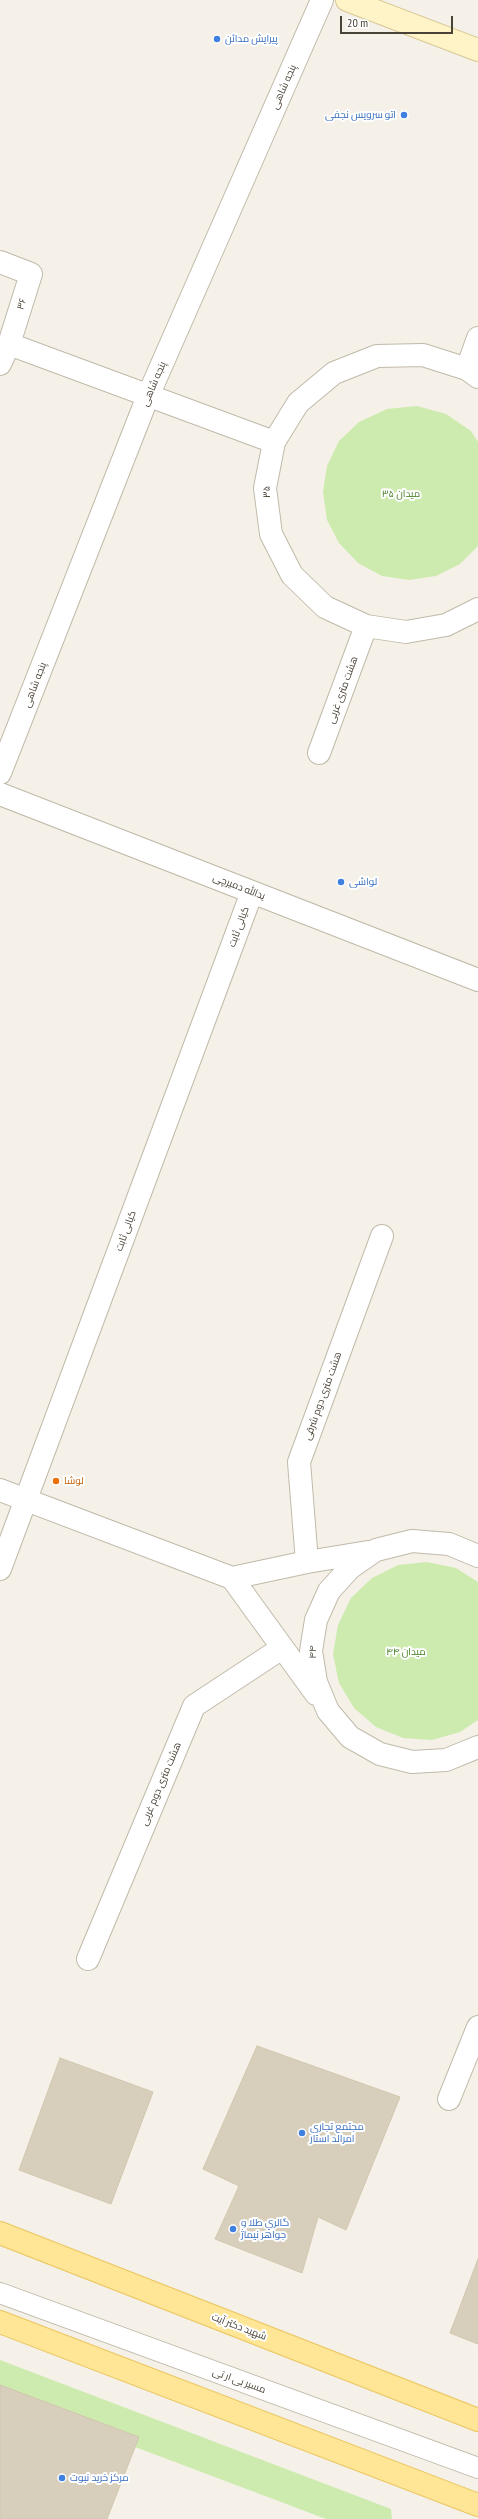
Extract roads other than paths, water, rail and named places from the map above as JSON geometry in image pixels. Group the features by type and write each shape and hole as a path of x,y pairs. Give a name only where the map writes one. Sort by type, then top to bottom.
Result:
{"main road":[{"path":"347,0 478,50"},
{"name":"شهید دکتر آیت","path":"0,2233 478,2420"},
{"path":"0,2322 478,2505"}],"street":[{"name":"پنجه شاهی","path":"0,774 148,396 322,0"},
{"name":"۳۶","path":"0,262 31,274 4,354"},
{"path":"473,373 478,338"},
{"path":"4,354 148,396 274,442"},
{"name":"۳۵","path":"473,373 423,355 377,356 334,373 298,402 274,442 265,488 271,534 292,575 325,607 366,626 406,632 446,625 478,609"},
{"name":"هشت متری غربی","path":"319,753 366,626"},
{"name":"یدالله دمیرچی","path":"0,794 478,980"},
{"name":"کیانی ثابت","path":"0,1569 252,892"},
{"name":"هشت متری دوم شرقی","path":"307,1562 299,1462 382,1236"},
{"path":"0,1490 232,1578 307,1562 376,1550"},
{"name":"۴۴","path":"478,1556 449,1544 412,1541 376,1550 350,1568 329,1591 316,1620 311,1651 316,1682 328,1711 350,1737 386,1756 412,1762 446,1760 478,1747"},
{"path":"232,1578 328,1711"},
{"name":"هشت متری دوم غربی","path":"88,1959 194,1706 282,1648"},
{"path":"449,2099 478,2027"}],"lane":[{"name":"مسیر بی ار تی","path":"0,2293 478,2468"}],"place":[{"name":"پیرایش مدائن","path":"217,39"},
{"name":"اتو سرویس نجفی","path":"404,115"},
{"name":"لواشی","path":"341,882"},
{"name":"لوشا","path":"56,1481"},
{"name":"مجتمع تجاری امرالد استار","path":"302,2133"},
{"name":"گالري طلا و جواهر نيماژ","path":"233,2229"},
{"name":"مرکز خرید نبوت","path":"62,2478"}],"park label":[{"name":"میدان ۳۵","path":"401,494"},
{"name":"میدان ۴۴","path":"406,1652"}]}
